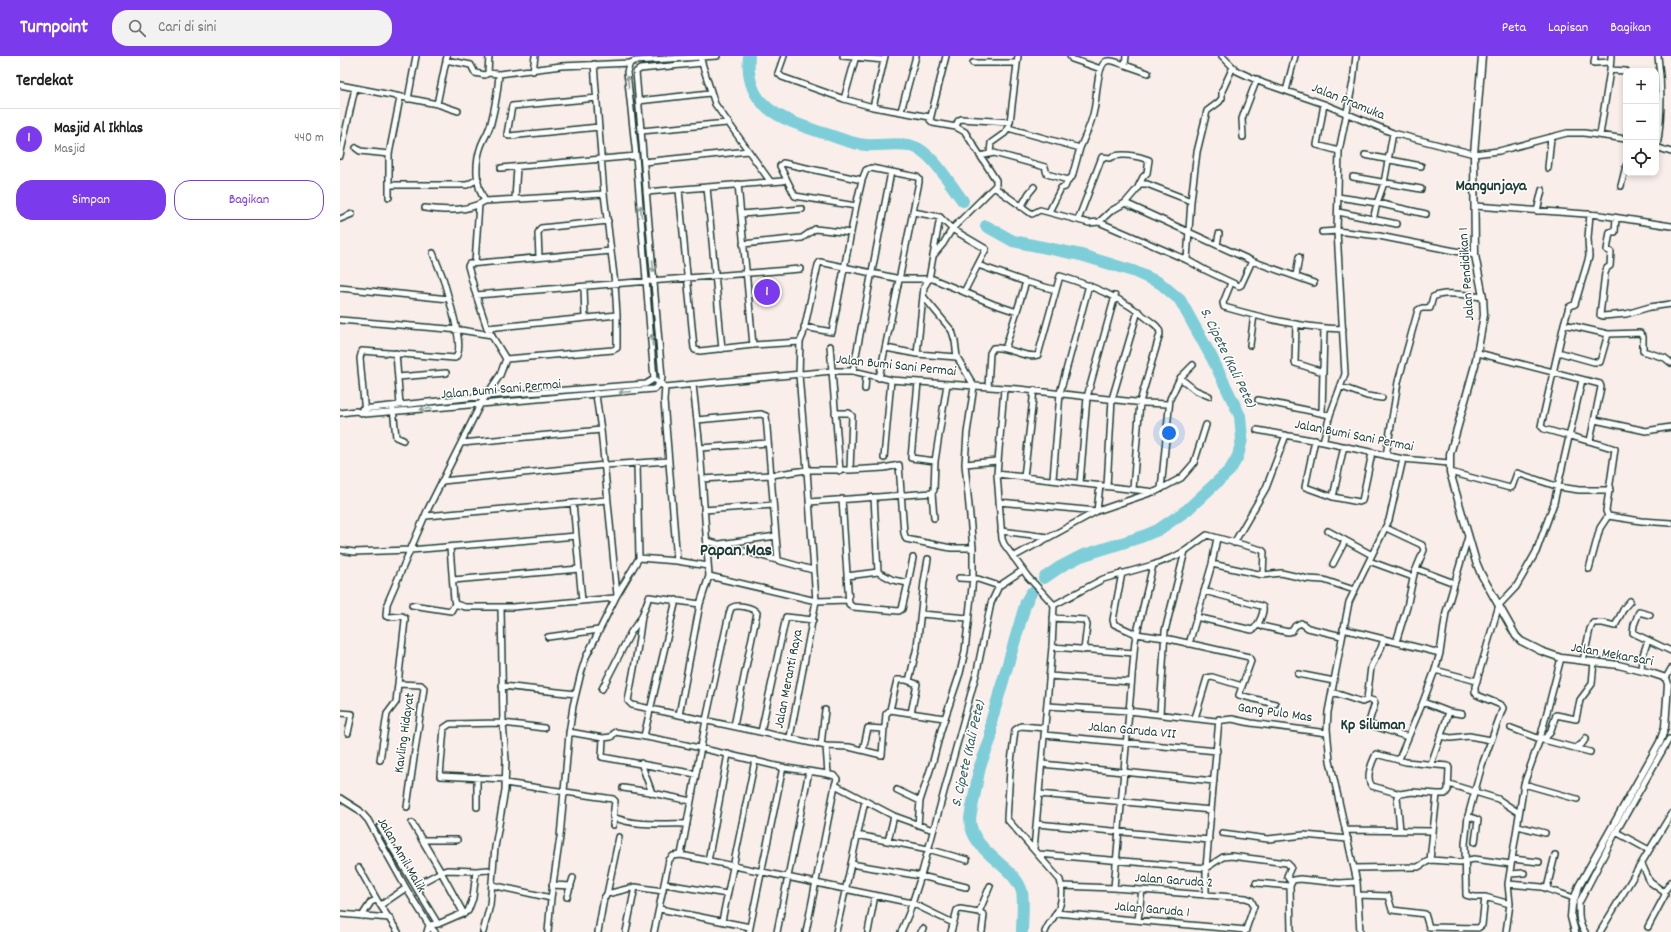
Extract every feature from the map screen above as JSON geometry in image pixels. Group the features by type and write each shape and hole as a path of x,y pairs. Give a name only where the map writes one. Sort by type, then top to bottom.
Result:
{"street":[{"path":"408,99 416,56"},
{"path":"488,73 489,56"},
{"path":"533,71 536,56"},
{"path":"677,561 655,281 636,75 637,70 717,56"},
{"path":"784,56 778,73 782,77 844,99 873,107 901,110 930,117"},
{"path":"843,56 885,58 873,107"},
{"path":"901,110 916,56"},
{"path":"933,256 943,244 952,229 996,185 996,180 965,132 956,127 931,122 930,117 946,56"},
{"path":"981,63 982,56"},
{"path":"990,153 989,148 991,143 1006,134 1010,122 1018,56"},
{"path":"1070,56 1072,59 1101,69"},
{"path":"1125,66 1126,56"},
{"name":"Jalan Pramuka","path":"1222,56 1233,67 1257,79 1286,92 1324,104 1393,134 1474,154"},
{"path":"1286,92 1295,56"},
{"path":"1323,442 1330,415 1342,387 1345,374 1337,231 1339,151 1356,56"},
{"name":"Jalan Pendidikan 1","path":"1449,462 1478,353 1484,315 1476,255 1474,154 1482,56"},
{"path":"1596,56 1594,63 1610,62"},
{"path":"1600,135 1611,56"},
{"path":"1658,56 1659,68"},
{"path":"1658,140 1660,128 1659,70 1662,56"},
{"path":"844,99 856,57"},
{"path":"437,104 446,58 471,65 473,72 485,75 488,73 499,74 533,71 561,66 630,63 635,61 670,58 701,59"},
{"path":"701,59 710,93 715,104 770,181"},
{"path":"1049,212 1059,190 1066,187 1068,180 1072,177 1077,164 1080,148 1094,111 1098,80 1103,64 1108,60 1148,72"},
{"path":"630,63 627,72 647,281 654,379"},
{"path":"973,63 1017,63"},
{"path":"506,358 616,350 618,345 615,284 604,194 594,64"},
{"path":"1188,260 1188,231 1197,152 1207,111 1222,98 1222,91 1233,67"},
{"path":"1610,70 1623,71"},
{"path":"484,201 478,179 477,160 481,145 490,125 499,74"},
{"path":"1243,137 1242,119 1257,79"},
{"path":"340,85 400,98 437,104 458,111"},
{"path":"340,156 355,88"},
{"path":"638,101 710,93"},
{"path":"389,197 389,154 400,98"},
{"path":"597,98 512,106 507,134 509,136 600,127"},
{"path":"1324,104 1317,145 1339,151"},
{"path":"956,127 958,121 961,119 1010,122"},
{"path":"640,131 727,122"},
{"path":"1008,128 1080,148"},
{"path":"1474,154 1499,151 1568,133 1584,133 1623,139"},
{"path":"1373,220 1384,183 1387,160 1393,134"},
{"path":"1548,168 1551,137"},
{"path":"356,148 360,151 389,154"},
{"path":"1659,148 1671,152"},
{"path":"644,162 748,151"},
{"path":"980,156 990,153 1019,159 1045,167 1047,174 1068,180"},
{"path":"1078,220 1102,157 1110,158 1114,155 1123,155 1148,159 1150,161 1147,173 1125,204 1111,211 1099,222"},
{"path":"1365,155 1421,166"},
{"path":"501,168 636,156"},
{"path":"856,206 795,196 780,166 783,163 862,180"},
{"path":"515,199 517,167"},
{"path":"804,327 832,332 856,206 866,170 869,168 916,177 919,179 880,378"},
{"path":"853,371 891,172"},
{"path":"1621,186 1624,176"},
{"path":"1353,177 1421,189"},
{"path":"389,185 466,185 478,179"},
{"path":"646,192 783,181"},
{"path":"738,184 753,345"},
{"path":"1140,184 1147,184 1191,201"},
{"path":"707,187 722,349"},
{"path":"994,188 1032,214 1040,210 1089,223 1099,222 1188,260 1231,283 1240,286 1252,261"},
{"path":"1021,207 1029,193 1034,188"},
{"path":"679,190 692,346 695,350 700,351 753,345 800,342"},
{"path":"1537,211 1542,190"},
{"path":"425,208 455,210 479,204 484,201 604,194"},
{"path":"1338,197 1377,203 1426,214"},
{"path":"475,263 479,204"},
{"path":"1125,204 1252,261 1296,276 1314,284"},
{"path":"1475,206 1590,214 1671,226"},
{"path":"741,214 802,209"},
{"path":"913,212 940,217 952,229 986,249 964,292"},
{"path":"1338,212 1397,224"},
{"path":"340,219 352,214"},
{"path":"1590,214 1588,238 1590,257 1575,304 1569,307 1564,324 1542,426 1570,437 1590,441 1615,449 1606,511 1608,516"},
{"path":"917,354 924,287 929,279 940,217"},
{"path":"1616,218 1615,232 1610,232 1608,238 1607,250 1611,252 1610,266 1607,268 1605,273 1600,315 1626,314 1650,306 1671,304"},
{"path":"539,257 538,233 541,228 608,221"},
{"path":"743,244 802,238 815,228 851,234"},
{"path":"1322,232 1337,231 1379,236 1476,255"},
{"path":"1217,245 1219,234"},
{"path":"506,358 488,328 476,295 468,266 469,264 611,251"},
{"path":"364,411 361,352 365,350 455,358 457,356 459,351 457,330 443,278 433,252"},
{"path":"1296,276 1299,257"},
{"name":"Jalan Meranti Raya","path":"844,267 822,262 819,263 800,342 799,375 816,601 790,737 824,745 863,750 882,755 884,728"},
{"path":"978,265 1026,282 1056,290"},
{"path":"844,267 900,278 933,279 993,304 1017,312"},
{"path":"476,295 800,269"},
{"path":"988,387 991,350 996,348 1033,356 1038,355 1060,276 1089,285 1114,296 1138,311 1159,328 1160,334 1140,402 1133,489"},
{"path":"1005,349 1026,282"},
{"path":"1231,283 1223,306 1254,315 1296,324 1343,329"},
{"path":"1053,479 1060,393 1089,285"},
{"path":"584,287 585,318"},
{"path":"340,288 449,299"},
{"path":"1386,456 1398,382 1418,310 1422,308 1430,308 1433,297 1437,295 1448,294 1482,298"},
{"path":"918,825 920,801 944,718 960,673 973,578 973,548 965,464 967,433 974,386 956,357 955,340 952,331 923,296"},
{"path":"1080,483 1087,397 1114,296"},
{"path":"1107,486 1112,399 1138,311"},
{"path":"488,328 617,315"},
{"path":"1250,344 1254,315"},
{"path":"340,320 457,330 492,335"},
{"path":"1296,324 1295,363 1323,372"},
{"path":"1564,324 1608,334 1640,333 1643,337 1643,351 1665,358 1671,363"},
{"path":"1322,413 1324,328"},
{"path":"1558,352 1594,362 1600,362 1608,334"},
{"path":"830,346 840,471"},
{"path":"886,348 917,354 956,357"},
{"path":"396,353 400,404"},
{"path":"1478,353 1601,385 1590,441"},
{"path":"380,760 388,714 395,704 405,618 402,616 387,617 385,614 387,604 442,481 480,405 500,375 506,358"},
{"path":"1161,489 1169,414 1168,404 1180,378 1193,365"},
{"name":"Jalan Bumi Sani Permai","path":"393,408 480,405 654,389 663,385 693,385 832,371 853,371 891,380 1034,390 1087,397 1168,404"},
{"path":"398,377 446,373"},
{"path":"865,389 866,375"},
{"path":"1180,378 1196,390 1209,396"},
{"path":"654,379 663,385"},
{"path":"340,413 393,408 400,404 452,399 646,384 654,379"},
{"path":"884,458 891,380"},
{"path":"1510,904 1486,897 1471,897 1466,895 1465,844 1468,816 1491,740 1503,708 1501,705 1477,695 1474,690 1499,605 1516,587 1536,552 1554,503 1559,487 1566,446 1570,437 1582,380"},
{"path":"918,382 911,458 936,461"},
{"path":"934,518 932,493 934,490 936,461 947,384"},
{"path":"679,715 700,604 709,576 700,448 693,385"},
{"path":"1342,387 1382,398"},
{"path":"595,388 605,466 616,596"},
{"path":"1004,389 997,461 1001,531 1004,544 1013,558 1041,593 1054,605 1040,794 1034,849"},
{"path":"1024,477 1034,390"},
{"path":"448,407 452,399"},
{"path":"1258,400 1330,415"},
{"path":"393,408 396,437 404,440"},
{"path":"835,413 849,413 852,416 850,470"},
{"path":"696,420 765,414 767,420 778,560"},
{"path":"1595,420 1646,432 1671,427"},
{"path":"1013,558 1097,511 1155,492 1180,478 1194,463 1206,425"},
{"path":"462,443 601,430"},
{"path":"1257,430 1286,435"},
{"name":"Jalan Bumi Sani Permai","path":"1234,543 1266,488 1286,435 1403,459 1449,462"},
{"path":"1315,440 1305,487 1332,497 1359,502 1362,501 1372,453"},
{"path":"700,448 768,443"},
{"path":"1332,497 1344,446"},
{"path":"1360,932 1357,882 1334,782 1327,733 1328,712 1349,602 1386,528 1403,459"},
{"path":"442,481 669,461"},
{"path":"965,464 997,461"},
{"name":"Jalan Mekarsari","path":"1449,462 1450,472 1468,537 1481,574 1516,636 1521,641 1535,649 1561,658 1641,670 1666,678 1668,684 1666,719 1663,735 1574,898 1571,917 1575,932"},
{"path":"548,932 552,885 560,837 570,732 576,694 586,657 616,596 639,558 637,463"},
{"path":"702,479 771,475 807,470 840,471 884,468 899,465 900,496 906,539 951,548 973,548"},
{"path":"1450,472 1510,488 1512,487 1516,475 1520,474 1559,487 1579,490 1610,490"},
{"path":"997,474 1053,479 1155,492"},
{"path":"1097,511 1100,485"},
{"path":"809,502 932,493"},
{"path":"874,497 878,572"},
{"path":"426,516 607,500"},
{"path":"842,500 849,604 853,606 899,611 902,609 912,558"},
{"path":"999,502 1097,511"},
{"path":"574,503 582,601"},
{"path":"704,510 773,505"},
{"path":"1608,516 1641,521 1671,523"},
{"path":"1590,569 1600,528 1608,516"},
{"path":"1386,528 1422,545 1424,553 1413,577 1396,642"},
{"path":"1001,531 1049,537"},
{"path":"1328,531 1372,555"},
{"path":"1054,605 1085,587 1103,579 1153,564 1185,551 1204,535 1209,535 1263,551 1263,575"},
{"path":"340,550 354,552 410,550 576,536"},
{"path":"719,544 776,536"},
{"path":"1399,759 1423,702 1440,653 1446,612 1468,537"},
{"path":"1189,644 1212,564 1217,538"},
{"path":"707,541 813,570"},
{"path":"1334,564 1345,541"},
{"path":"412,605 451,611 455,604 450,547"},
{"path":"1160,714 1165,631 1185,551"},
{"path":"639,558 677,561 708,566"},
{"path":"909,681 917,647 928,559"},
{"path":"1369,561 1413,577"},
{"path":"1114,888 1136,634 1153,564"},
{"path":"1212,564 1263,575 1280,572 1308,579 1324,580 1354,590"},
{"path":"453,580 579,569"},
{"path":"1417,569 1454,583"},
{"path":"901,932 921,876 977,671 993,596 998,586 1023,570"},
{"path":"847,576 878,572 894,580 908,583"},
{"path":"1122,574 1113,623 1136,634 1165,638 1250,658 1251,661 1239,695 1275,704"},
{"path":"709,576 816,601 848,600"},
{"path":"959,578 973,578 998,586"},
{"path":"1196,617 1250,630 1254,629 1257,625 1263,611 1263,607 1204,591"},
{"path":"455,604 465,607 501,608 582,601 616,596"},
{"path":"700,604 649,597 642,616 637,652 627,699 632,705 790,737"},
{"path":"644,736 676,600"},
{"path":"1582,661 1590,629 1593,623 1603,623 1615,626 1624,608 1630,601"},
{"path":"681,856 706,720 731,608 736,606 753,609 756,611 756,616 734,726"},
{"path":"483,932 490,905 495,847 505,781 506,748 502,686 503,662 501,608"},
{"path":"1650,616 1639,612 1633,631 1634,634 1671,651"},
{"path":"921,614 968,618"},
{"path":"602,689 631,632 642,616"},
{"path":"761,732 786,617 813,620"},
{"path":"1054,618 1085,620 1087,625 1084,650"},
{"path":"1257,625 1288,632 1292,631 1295,626 1301,623 1308,628 1342,636"},
{"path":"1343,629 1440,653"},
{"path":"548,637 599,630"},
{"path":"1368,700 1371,667 1384,639"},
{"path":"1641,670 1642,658 1648,640"},
{"path":"1052,647 1134,653"},
{"path":"1506,932 1510,904 1508,884 1524,784 1541,739 1561,658"},
{"path":"1541,739 1550,733 1556,715 1576,719 1580,700 1592,684 1594,662"},
{"path":"1666,678 1671,669"},
{"path":"1434,670 1477,681"},
{"path":"1298,674 1334,681"},
{"path":"1049,676 1131,682"},
{"path":"1195,718 1207,678 1212,677 1242,686"},
{"path":"863,750 868,728 884,728 886,713 890,710 896,681 900,679 917,684 911,713"},
{"name":"Kavling Hidayat","path":"398,684 421,685 424,688 407,807"},
{"path":"502,686 576,694"},
{"path":"1332,692 1362,702 1368,700 1374,701 1375,703 1369,721 1371,724 1408,737"},
{"path":"1423,702 1449,712 1462,714"},
{"name":"Gang Pulo Mas","path":"1047,706 1129,711 1216,721 1219,719 1232,719 1264,725 1327,733"},
{"path":"825,710 824,745 828,774"},
{"path":"890,710 944,718"},
{"path":"1431,764 1449,712"},
{"path":"340,713 352,714 348,733"},
{"path":"1206,895 1206,868 1219,719"},
{"path":"544,728 504,723 450,724 444,728 440,776 477,777 613,799 615,801 613,825"},
{"path":"1045,728 1021,726 1015,730 1006,819 1056,874 1062,886 1059,907 1051,918 1045,932"},
{"path":"1511,728 1541,739 1590,752"},
{"path":"570,732 603,738 612,737 614,732 644,736 783,767 828,774 836,778 806,932"},
{"name":"Jalan Garuda VII","path":"1044,735 1217,752"},
{"path":"1441,736 1451,738 1469,736 1491,740"},
{"path":"603,738 602,757 696,774"},
{"path":"1574,748 1580,746 1586,738"},
{"path":"1585,932 1581,928 1578,916 1579,903 1616,832 1669,739 1671,739"},
{"path":"708,861 728,754"},
{"path":"1376,754 1406,762 1431,764 1448,766 1450,771 1449,784 1445,794 1412,792 1400,794 1372,786 1370,782 1371,768 1376,754"},
{"path":"722,921 755,760"},
{"path":"641,763 650,792"},
{"path":"1042,764 1214,781"},
{"path":"660,908 722,921 749,929 783,767"},
{"path":"777,932 789,878 808,771"},
{"path":"476,807 477,777"},
{"path":"1449,784 1498,799 1519,812"},
{"path":"1524,784 1577,799"},
{"path":"835,785 894,816 933,830"},
{"path":"623,788 691,801"},
{"path":"898,790 920,801"},
{"path":"1040,794 1211,810"},
{"path":"1400,794 1398,797 1400,830"},
{"path":"1430,860 1437,794"},
{"name":"Jalan Amil Malik","path":"340,798 359,810 368,820 406,888 435,932"},
{"path":"836,932 865,801"},
{"path":"1600,932 1671,814"},
{"path":"888,841 894,816"},
{"path":"1468,816 1478,820 1475,842"},
{"path":"614,817 644,824 687,824"},
{"path":"412,824 464,914"},
{"path":"1037,824 1209,840"},
{"path":"1518,826 1545,833"},
{"path":"380,827 438,924"},
{"path":"1345,830 1432,831"},
{"path":"1616,832 1649,850"},
{"path":"1222,833 1268,839 1304,835 1348,839"},
{"path":"857,835 928,849 967,860"},
{"path":"598,932 604,898 619,837"},
{"path":"422,840 457,840"},
{"path":"1038,854 1206,868 1223,857 1231,856 1287,862 1291,867 1287,876 1290,884 1292,932"},
{"path":"1547,888 1555,855"},
{"path":"654,932 664,891 669,860 673,856 708,861 912,903 953,923"},
{"path":"1354,868 1418,867 1430,860 1460,862 1474,859 1512,862 1539,862"},
{"path":"851,864 921,876 966,887"},
{"path":"1642,864 1650,882 1664,892"},
{"path":"359,868 377,900 398,932"},
{"path":"415,886 447,870 488,870"},
{"path":"427,932 429,925 438,924 468,911 471,906 476,870"},
{"path":"1510,874 1524,873"},
{"path":"567,896 573,878"},
{"path":"1256,883 1290,884 1293,880 1300,879 1339,883 1357,882"},
{"path":"1648,927 1665,897 1664,892 1671,882"},
{"path":"665,884 727,894"},
{"path":"1508,884 1532,885 1547,888 1574,898"},
{"path":"492,885 551,898"},
{"path":"552,885 571,886"},
{"path":"979,912 990,886"},
{"name":"Jalan Garuda 2","path":"1062,886 1142,890 1251,900 1254,903 1254,909 1246,931"},
{"path":"606,894 635,887 664,891"},
{"path":"626,932 635,887"},
{"path":"381,904 406,888"},
{"path":"1138,920 1142,890"},
{"path":"868,932 876,895"},
{"path":"1358,895 1387,896 1389,897 1392,910 1425,914 1427,916 1428,926 1446,930 1480,927 1486,897"},
{"path":"362,916 371,902 377,900"},
{"path":"951,932 958,909 979,912 985,916 982,932"},
{"name":"Jalan Garuda 1","path":"1056,913 1246,931"},
{"path":"340,914 390,918"}],"waterway":[{"name":"S. Cipete (Kali Pete)","path":"749,56 749,74 753,88 759,100 769,109 793,122 849,142 866,145 907,145 920,149 934,162 963,201"},
{"name":"S. Cipete (Kali Pete)","path":"986,226 1013,241 1081,255 1133,271 1160,283 1180,300 1212,358 1240,416 1242,439 1238,456 1230,470 1187,510 1158,530 1081,556 1060,567 1044,578"},
{"name":"S. Cipete (Kali Pete)","path":"1022,932 1023,896 1018,883 1011,874 977,841 972,830 970,818 980,766 991,738 991,722 1026,602 1031,593"}],"place":[{"name":"Masjid Al Ikhlas","path":"767,292"}],"district":[{"name":"Mangunjaya","path":"1491,186"},
{"name":"Papan Mas","path":"736,551"},
{"name":"Kp Siluman","path":"1373,725"}]}
